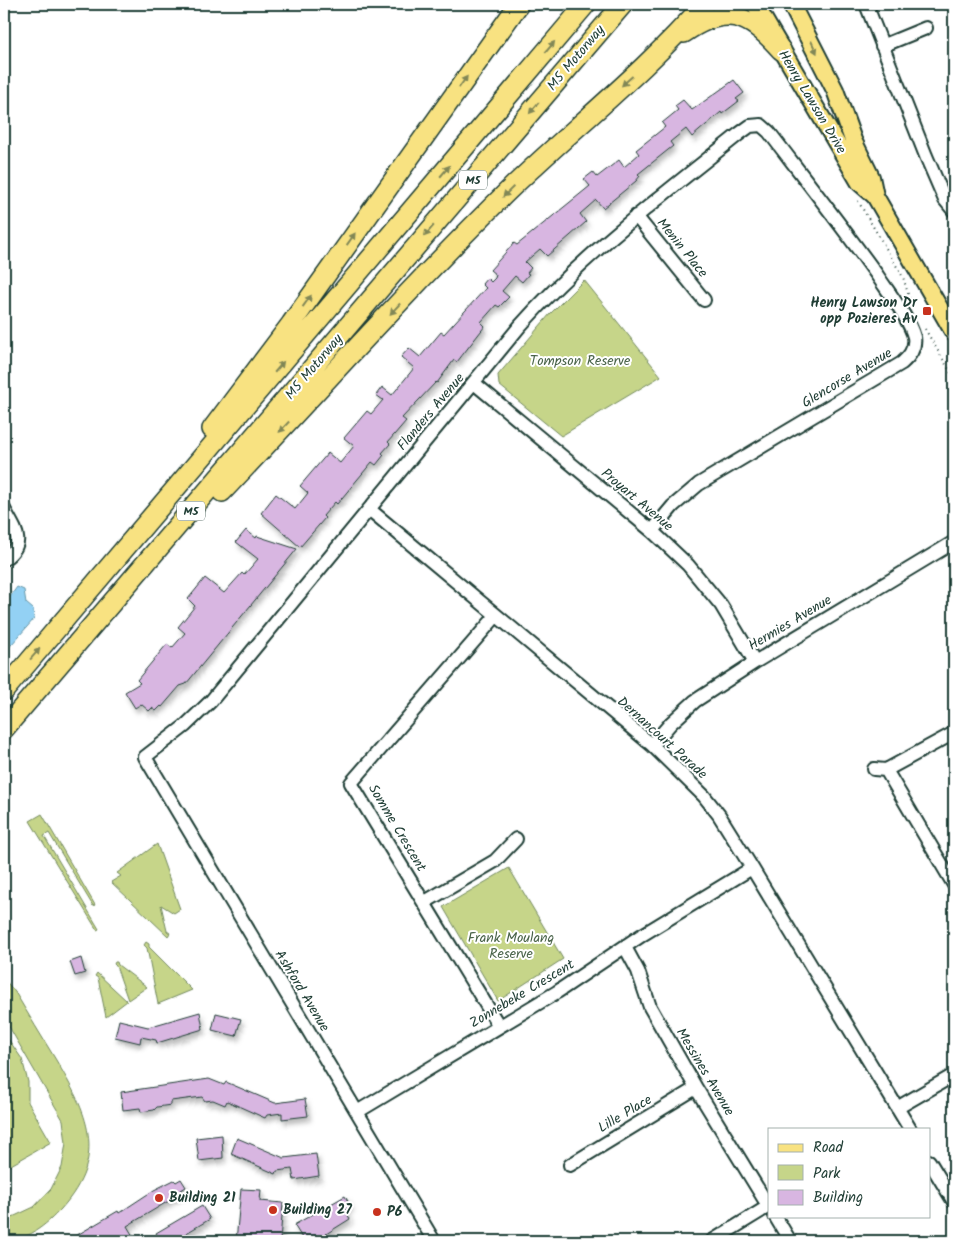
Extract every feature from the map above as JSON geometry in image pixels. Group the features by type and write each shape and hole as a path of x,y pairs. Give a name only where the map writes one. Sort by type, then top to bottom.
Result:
{"highway":[{"path":"100,578 291,324 519,4"},
{"name":"M5 Motorway","path":"4,691 586,4"},
{"name":"M5 Motorway","path":"4,729 623,4"},
{"path":"59,666 460,239 542,159 663,49 704,4"},
{"path":"663,49 690,30 713,18 734,16 746,19 764,30 781,50"}],"main road":[{"name":"Henry Lawson Drive","path":"755,4 860,183 875,196"},
{"name":"Henry Lawson Drive","path":"791,4 834,90 852,140 871,177 875,196 954,333"}],"street":[{"path":"866,4 938,183 948,205 954,211"},
{"path":"882,46 926,28"},
{"name":"Flanders Avenue","path":"145,757 185,726 211,700 520,326 558,285 636,216 750,126 761,125 769,132"},
{"name":"Glencorse Avenue","path":"652,531 673,506 694,488 902,363 912,352 914,346 912,331 890,293 769,132"},
{"name":"Menin Place","path":"636,216 704,300"},
{"name":"Proyart Avenue","path":"474,383 652,531 688,565 721,605 755,662"},
{"path":"4,509 18,541 16,548 4,559"},
{"name":"Dernancourt Parade","path":"369,510 652,745 704,796 719,815 752,868 909,1128"},
{"name":"Hermies Avenue","path":"652,745 671,723 695,701 755,662 954,542"},
{"name":"Somme Crescent","path":"495,616 351,783 499,1026"},
{"path":"954,733 880,770 954,885"},
{"name":"Ashford Avenue","path":"145,757 432,1240"},
{"path":"424,902 495,861 516,839"},
{"name":"Zonnebeke Crescent","path":"357,1112 557,992 752,868"},
{"name":"Messines Avenue","path":"625,947 638,971 650,1007 696,1088 768,1204"},
{"path":"897,1108 954,1075"},
{"name":"Lille Place","path":"570,1165 696,1088"},
{"path":"930,1163 954,1202"},
{"path":"712,1241 768,1207"},
{"path":"776,1218 790,1241"}],"path":[{"path":"853,193 903,277 910,301"},
{"path":"920,321 954,378"}],"green space":[{"name":"Tompson Reserve","path":"584,280 661,376 561,436 499,385 498,375 550,314"},
{"path":"42,814 95,905 93,906 49,833 44,836 99,929 97,930 30,821"},
{"path":"157,844 180,909 174,913 161,905 167,931 170,933 168,936 111,882 121,876 117,873"},
{"name":"Frank Moulang Reserve","path":"509,868 563,959 498,1001 443,907"},
{"path":"146,942 192,990 158,1004 147,948 144,945"},
{"path":"115,962 147,987 128,1000 114,964"},
{"path":"97,973 127,1001 106,1017 98,978 95,976"},
{"path":"4,979 15,992 77,1098 88,1134 89,1152 85,1170 76,1189 61,1209 36,1231 21,1238 4,1241 4,1221 34,1207 51,1189 62,1167 66,1143 63,1120 4,1018"},
{"path":"4,1033 22,1059 28,1082 28,1102 51,1142 4,1169"}],"water":[{"path":"17,587 24,590 26,603 33,609 34,619 4,653 4,605"}],"building":[{"path":"734,80 744,93 736,99 739,101 722,114 721,112 692,137 686,129 670,142 673,146 638,174 640,176 636,181 603,208 596,200 580,214 586,222 547,256 540,249 525,262 531,268 527,273 529,274 522,282 515,276 502,291 509,297 499,307 496,305 481,322 485,326 457,362 454,360 437,383 402,418 406,421 388,442 390,444 382,453 384,455 376,465 372,462 337,504 335,502 323,516 325,518 300,547 261,513 276,494 295,509 308,493 300,486 328,453 340,463 354,446 344,438 367,411 371,414 383,400 376,395 382,387 392,395 414,368 401,357 409,348 420,357 441,332 444,334 486,288 482,284 487,278 491,282 495,278 496,275 490,270 514,243 517,245 590,186 584,179 593,172 597,177 619,160 624,167 639,154 636,150 665,127 662,123 678,110 675,106 683,100 692,110"},
{"path":"246,530 256,538 257,536 297,549 186,684 180,686 162,707 156,711 152,708 149,711 141,704 135,708 125,692 140,683 137,680 167,644 172,648 185,633 178,627 195,606 188,599 205,578 224,593 258,559 236,542"},
{"path":"81,958 85,973 75,976 70,962"},
{"path":"200,1012 203,1029 157,1043 156,1040 141,1037 140,1043 115,1037 119,1020 148,1027"},
{"path":"216,1013 241,1019 236,1036 212,1030"},
{"path":"209,1079 224,1085 226,1082 275,1103 305,1099 308,1116 282,1119 282,1113 267,1115 265,1118 227,1101 225,1105 213,1100 205,1101 202,1097 171,1101 171,1105 157,1107 154,1110 141,1112 140,1108 123,1110 121,1092"},
{"path":"222,1135 223,1158 199,1161 196,1138"},
{"path":"237,1138 284,1158 316,1154 319,1176 294,1180 292,1169 277,1171 276,1174 231,1154"},
{"path":"181,1179 186,1187 181,1190 182,1193 127,1226 136,1241 67,1241 118,1211 119,1213 154,1190 174,1180 176,1182"},
{"name":"Building 27","path":"241,1189 261,1190 260,1201 283,1203 280,1241 236,1241"},
{"path":"345,1196 351,1207 345,1210 350,1219 326,1234 331,1241 304,1241 294,1225"},
{"path":"202,1206 210,1219 173,1241 160,1241 156,1233"}],"place":[{"name":"Henry Lawson Dr opp Pozieres Av","path":"927,311"},
{"name":"Building 21","path":"159,1198"},
{"name":"Building 27","path":"273,1210"},
{"name":"P6","path":"377,1212"}]}
